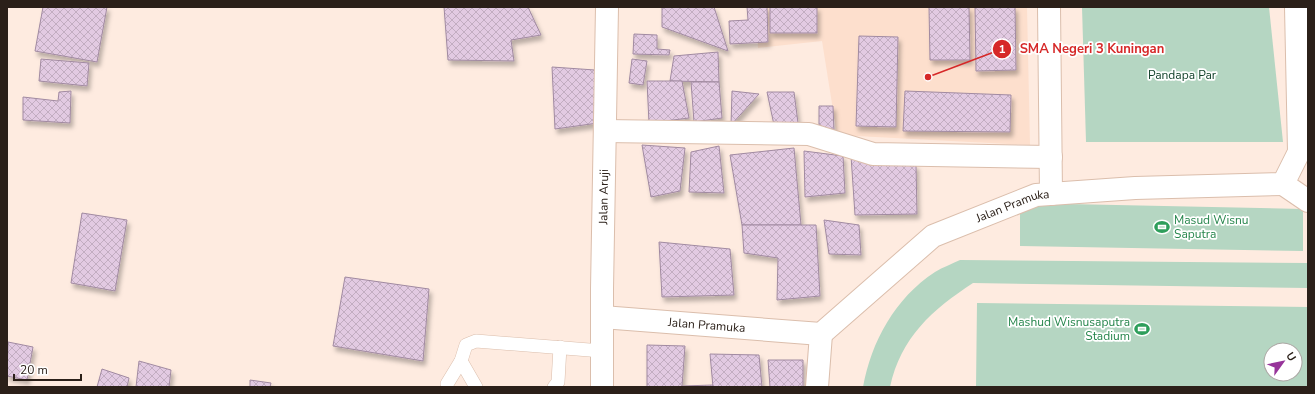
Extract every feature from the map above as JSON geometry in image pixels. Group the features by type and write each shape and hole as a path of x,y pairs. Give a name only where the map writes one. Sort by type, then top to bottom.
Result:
{"street":[{"name":"Jalan Aruji","path":"602,387 607,7"},
{"path":"1049,7 1051,194"},
{"path":"1296,7 1302,52 1299,152 1283,184 1308,201"},
{"path":"605,132 809,134 873,154 1051,157"},
{"name":"Jalan Pramuka","path":"602,317 821,334 933,236 1036,195 1135,188 1283,184"},
{"path":"817,387 821,334"}],"lane":[{"path":"447,384 461,361 466,344 476,341 602,351"},
{"path":"554,387 558,382 560,347"},
{"path":"461,361 476,387"}],"shaded area":[{"path":"755,7 1027,7 1030,145 837,135 822,41 758,48"}],"green space":[{"name":"Pandapa Par","path":"1082,7 1269,7 1283,142 1086,142"},
{"name":"Masud Wisnu Saputra","path":"1020,203 1303,209 1303,251 1020,246"},
{"path":"960,260 1308,263 1308,288 973,283 944,304 920,326 902,353 895,369 890,387 863,387 872,354 887,322 897,308 908,295 935,272"},
{"name":"Mashud Wisnusaputra Stadium","path":"977,303 1308,307 1308,387 976,387"}],"building":[{"path":"43,7 107,7 97,62 35,51"},
{"path":"444,7 528,7 541,35 511,40 514,61 448,60"},
{"path":"662,7 714,7 728,51 662,27"},
{"path":"747,7 767,7 768,42 730,44 729,21 748,20"},
{"path":"770,7 817,7 817,33 770,33"},
{"path":"929,7 969,7 970,60 930,60"},
{"path":"975,7 1015,7 1016,70 976,71"},
{"path":"634,34 657,35 657,49 670,50 669,55 633,54"},
{"path":"859,36 898,37 896,127 856,126"},
{"path":"718,52 719,82 670,81 674,56"},
{"path":"41,59 89,63 87,86 39,81"},
{"path":"632,59 647,61 643,85 629,83"},
{"path":"552,67 595,70 598,123 555,129"},
{"path":"647,81 682,81 689,118 649,123"},
{"path":"691,82 719,82 722,118 694,122"},
{"path":"71,91 70,123 23,120 23,97 58,101 59,92"},
{"path":"732,91 759,94 731,125"},
{"path":"905,91 1011,95 1010,132 903,131"},
{"path":"767,92 794,92 798,123 774,125"},
{"path":"819,106 833,106 834,132 819,132"},
{"path":"642,145 685,148 680,191 651,197"},
{"path":"719,146 724,193 689,192 691,152"},
{"path":"794,148 801,225 742,225 730,155"},
{"path":"804,151 843,156 845,193 805,197"},
{"path":"851,156 916,165 917,214 855,215"},
{"path":"82,213 127,220 115,291 71,283"},
{"path":"824,220 859,225 861,255 829,254"},
{"path":"742,225 816,225 820,296 777,300 778,258 744,253"},
{"path":"659,242 730,249 734,295 662,297"},
{"path":"345,277 429,289 423,361 333,346"},
{"path":"8,342 33,347 27,380 7,376"},
{"path":"647,345 685,346 682,386 713,385 713,387 647,387"},
{"path":"710,354 759,355 762,387 713,387"},
{"path":"768,360 803,360 803,387 770,387"},
{"path":"139,361 171,370 169,387 136,387"},
{"path":"102,369 129,378 127,387 97,387"},
{"path":"250,380 271,383 270,387 250,387"}],"place":[{"name":"SMA Negeri 3 Kuningan","path":"928,77"},
{"name":"Masud Wisnu Saputra","path":"1162,227"},
{"name":"Mashud Wisnusaputra Stadium","path":"1142,329"}]}
